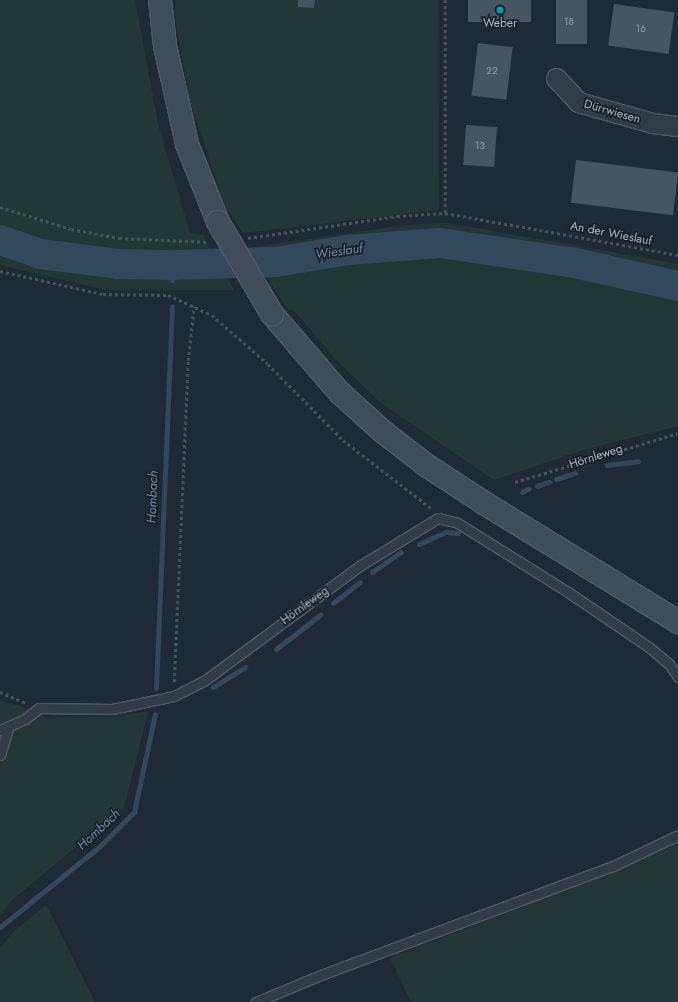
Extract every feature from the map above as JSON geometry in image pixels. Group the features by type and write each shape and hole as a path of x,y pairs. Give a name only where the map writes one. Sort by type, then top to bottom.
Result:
{"main road":[{"path":"160,3 174,95 187,144 218,222 272,314 339,392 382,432 484,503 678,622"}],"street":[{"name":"Dürrwiesen","path":"556,78 578,102 652,123 678,126"}],"lane":[{"path":"438,518 456,522 568,592 650,648 669,664 678,677"},
{"name":"Hörnleweg","path":"39,708 112,709 174,696 204,681 361,565 438,518"},
{"path":"0,730 25,719 39,708"},
{"path":"0,755 9,726"},
{"path":"256,1002 328,972 613,866 678,835"}],"path":[{"path":"445,0 445,213"},
{"path":"0,207 71,229 119,238 203,242"},
{"name":"An der Wieslauf","path":"251,237 397,216 445,213 678,256"},
{"path":"0,271 103,294 168,295 212,315 268,364 343,440 378,470 432,509 438,518"},
{"path":"174,696 188,361 194,306"},
{"name":"Hörnleweg","path":"515,482 678,433"},
{"path":"0,692 39,708"}],"green space":[{"path":"0,0 135,0 158,124 190,233 203,235 234,290 106,290 0,265"},
{"path":"176,0 438,0 439,210 243,233 225,206 190,101 175,19"},
{"path":"448,223 678,264 678,426 586,449 494,480 381,403 336,360 293,309 288,310 249,248 404,225"},
{"path":"0,700 42,713 44,718 123,716 148,711 124,807 12,900 0,916"},
{"path":"678,842 678,1002 411,1002 390,958 581,884"},
{"path":"46,905 95,1002 0,1002 0,948 14,931"}],"building":[{"path":"298,0 315,0 314,8 298,7"},
{"name":"Weber","path":"468,0 531,0 531,22 468,22"},
{"path":"556,0 587,0 587,44 556,44"},
{"path":"614,4 674,12 669,54 608,46"},
{"path":"478,43 513,47 506,100 472,96"},
{"path":"466,125 497,127 494,167 463,165"},
{"path":"576,160 678,173 673,215 571,203"}],"waterway":[{"name":"Wieslauf","path":"0,240 41,254 119,264 172,265 276,262 348,250 440,243 575,263 678,286"},
{"name":"Hombach","path":"172,265 172,280"},
{"name":"Hombach","path":"156,688 172,306"},
{"path":"607,465 638,461"},
{"path":"556,479 575,473"},
{"path":"537,486 549,482"},
{"path":"522,492 528,489"},
{"path":"419,544 446,532 458,533"},
{"path":"372,572 401,552"},
{"path":"333,603 360,582"},
{"path":"276,649 320,615"},
{"path":"213,687 245,667"},
{"name":"Hombach","path":"0,927 100,846 134,812 155,714"}],"place":[{"name":"Weber","path":"500,10"}]}
